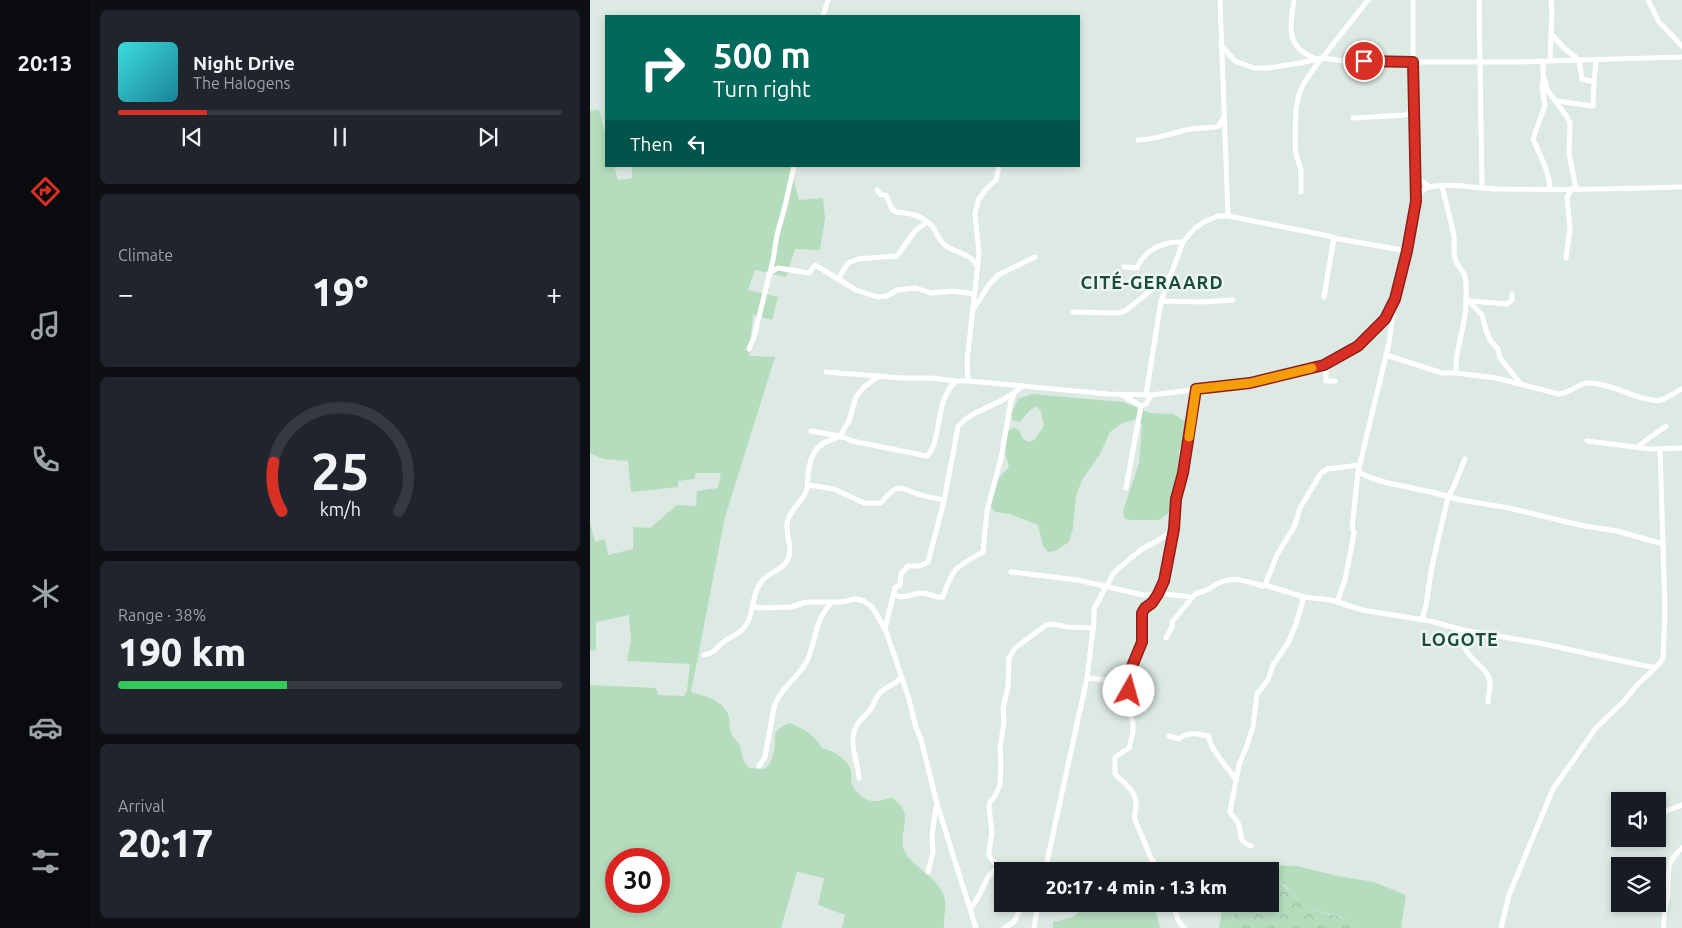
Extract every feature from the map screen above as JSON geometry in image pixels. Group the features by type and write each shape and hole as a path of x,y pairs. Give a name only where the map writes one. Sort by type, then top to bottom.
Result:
{"street":[{"path":"823,15 828,0"},
{"path":"1220,0 1228,216"},
{"path":"1294,0 1290,21 1291,35 1305,54 1320,58 1352,62 1480,62 1682,58"},
{"path":"1302,192 1301,170 1295,143 1296,109 1301,89 1320,58 1368,0"},
{"path":"1338,602 1345,580 1353,539 1354,532 1352,528 1358,472 1386,354 1395,299 1407,251 1416,201 1413,112 1413,0"},
{"path":"1479,0 1482,187"},
{"path":"1550,60 1552,35 1551,0"},
{"path":"1648,0 1659,22 1682,46"},
{"path":"1552,35 1579,60 1582,79 1594,82"},
{"path":"1221,45 1232,59 1254,68 1277,68 1320,58"},
{"path":"1556,101 1593,106 1596,60"},
{"path":"1543,61 1542,87 1545,105 1533,139 1550,179 1550,188"},
{"path":"1543,75 1548,91 1568,117 1570,123 1569,153 1574,189 1567,197"},
{"path":"1354,118 1405,115 1413,112"},
{"path":"1138,140 1150,140 1193,129 1219,126 1224,116"},
{"path":"749,349 754,337 773,260 794,167"},
{"path":"968,381 967,361 978,266 975,214 978,201 996,180 1000,167"},
{"path":"1416,177 1430,187"},
{"path":"1442,186 1454,235 1454,257 1466,278 1468,301 1456,360 1456,373"},
{"path":"1416,201 1420,193 1430,187 1442,186 1496,189 1682,187"},
{"path":"1558,189 1567,197 1570,229 1566,258"},
{"path":"877,190 886,195 896,212 910,212 927,222 945,245 974,259 978,266"},
{"path":"1141,406 1146,404 1148,395 1161,301 1183,242 1194,229 1204,222 1218,216 1228,216 1407,251"},
{"path":"838,279 848,263 858,259 897,256 915,231 927,222"},
{"path":"1324,297 1334,238"},
{"path":"1124,267 1137,268 1147,254 1164,243 1183,242"},
{"path":"972,311 998,275 1035,257"},
{"path":"770,272 778,268 808,272 815,265 863,293 877,297 887,296 896,290 916,288 931,293 953,291 974,294"},
{"path":"1074,312 1117,313 1125,310 1170,276"},
{"path":"1468,301 1507,304 1512,300 1512,294"},
{"path":"826,372 932,378 956,382 968,381 1122,395 1148,395 1250,383 1326,364 1358,346 1385,319 1395,299"},
{"path":"1161,301 1212,302 1234,300"},
{"path":"1468,301 1482,315 1490,340 1498,349 1500,358 1520,384"},
{"path":"1386,354 1442,373 1496,378 1559,394 1567,393 1582,384 1588,383 1601,384 1646,399 1662,400 1682,389"},
{"path":"1326,364 1326,381 1335,381"},
{"path":"704,655 712,653 724,641 745,628 749,620 756,589 766,575 781,568 787,562 790,546 787,520 795,506 806,493 808,468 813,453 824,442 840,436 849,421 856,397 864,387 880,376"},
{"path":"811,431 927,456 934,444 946,393 956,382"},
{"path":"894,595 908,597 924,593 939,598 943,597 950,576 955,570 983,552 987,511 1001,458 1011,401 1022,386"},
{"path":"1154,862 1135,820 1136,803 1132,791 1115,774 1115,757 1129,748 1133,732 1129,708 1129,691 1126,681 1142,642 1144,610 1158,594 1164,581 1174,529 1176,499 1183,473 1196,389"},
{"path":"885,628 895,588 900,584 901,574 908,566 920,566 928,562 950,475 958,427 964,419 1015,394"},
{"path":"1122,395 1141,406"},
{"path":"1126,488 1141,406"},
{"path":"1637,447 1666,426"},
{"path":"1588,442 1660,449 1682,448"},
{"path":"1501,928 1509,895 1553,789 1596,728 1663,659 1664,544 1660,449"},
{"path":"1422,620 1448,497 1465,460"},
{"path":"1265,585 1277,555 1295,525 1300,508 1321,473 1328,469 1360,466"},
{"path":"1358,472 1388,483 1448,497 1510,508 1584,526 1616,531 1664,544"},
{"path":"808,485 834,490 864,503 881,503 891,491 899,488 944,501"},
{"path":"1047,862 1087,678 1094,628 1094,609 1118,568 1142,549 1160,540 1174,529"},
{"path":"1010,572 1078,580 1142,595 1164,594 1192,597"},
{"path":"1166,638 1172,627 1172,622 1196,593 1202,593 1222,581 1233,578 1265,585 1304,597 1338,602 1362,610 1539,643 1655,668"},
{"path":"1251,846 1242,840 1239,824 1230,812 1239,765 1248,745 1253,727 1258,694 1268,680 1273,665 1288,643 1304,597"},
{"path":"753,605 759,608 791,607 807,602 832,602 856,599 864,601 876,613 885,628 896,657 916,728 921,739 937,804 976,928"},
{"path":"759,766 765,757 776,700 786,685 804,666 812,650 821,618 832,602"},
{"path":"971,908 978,901 987,878 996,870 997,866 989,856 992,832 989,807 990,802 999,789 1000,749 1004,721 1003,708 1008,687 1008,662 1010,655 1015,648 1046,625 1094,628"},
{"path":"1463,630 1464,646 1468,653 1481,665 1490,679 1491,687 1488,702"},
{"path":"859,778 852,741 856,725 872,707 875,699 881,692 896,684 901,677"},
{"path":"1087,678 1118,683 1126,681"},
{"path":"1169,736 1179,739 1183,735 1191,733 1209,736 1208,740 1212,747 1236,780"},
{"path":"928,872 932,859 932,834 937,804"},
{"path":"1666,811 1682,805"},
{"path":"1664,928 1668,874 1671,862 1682,848"},
{"path":"1004,928 1014,922 1019,912"},
{"path":"1034,928 1037,912"},
{"path":"1176,912 1178,920 1184,928"}],"green space":[{"path":"599,109 605,133 605,167 614,167 618,180 632,178 632,167 799,167 795,168 794,182 799,200 823,198 825,218 820,250 795,249 786,277 755,270 748,290 778,297 772,320 753,315 749,356 775,357 725,517 691,692 712,699 722,705 729,716 731,733 739,744 743,759 749,768 765,769 772,757 778,729 790,723 808,732 822,748 836,753 844,759 850,767 853,786 864,798 874,801 892,798 899,804 905,815 903,847 905,853 934,881 943,893 945,902 944,928 842,928 845,915 818,905 824,878 797,872 781,928 590,928 590,685 656,688 658,695 684,696 687,691 690,664 627,661 631,640 629,615 596,622 596,650 590,651 590,522 595,542 605,539 608,555 633,549 633,527 650,528 677,505 696,506 697,491 718,488 721,473 696,473 694,479 678,481 678,487 631,492 628,461 603,459 590,453 590,111"},
{"path":"1032,394 1123,402 1150,413 1173,414 1186,422 1187,429 1179,451 1180,490 1172,511 1159,520 1125,519 1123,511 1139,463 1142,425 1137,419 1122,423 1110,432 1100,454 1082,480 1076,496 1073,528 1069,542 1055,551 1048,552 1043,546 1038,525 1010,514 995,512 990,506 999,478 1009,467 1005,453 1008,431 1014,427 1020,431 1022,438 1029,442 1035,439 1044,426 1041,412 1037,406 1030,410 1020,422 1012,420 1012,413 1018,399"},
{"path":"1279,865 1296,866 1374,882 1406,895 1401,927 1403,928 1356,928 1342,917 1310,909 1302,904 1285,885 1279,884"},
{"path":"1279,884 1288,889 1305,906 1341,917 1356,928 1231,928 1236,912 1279,912"},
{"path":"1079,912 1156,912 1160,928 1053,928 1053,922 1073,917"},
{"path":"1222,912 1236,912 1231,928 1219,928"}],"slow traffic":[{"path":"1189,437 1196,389 1250,383 1312,368"}],"district":[{"name":"CITÉ-GERAARD","path":"1152,283"},
{"name":"LOGOTE","path":"1460,640"}],"route":[{"path":"1129,691 1126,681 1142,642 1142,613 1152,603 1164,581 1174,529 1174,518 1177,510 1176,499 1183,473 1196,389 1250,383 1324,365 1358,346 1385,319 1395,299 1407,251 1416,201 1413,62 1364,61"}]}
